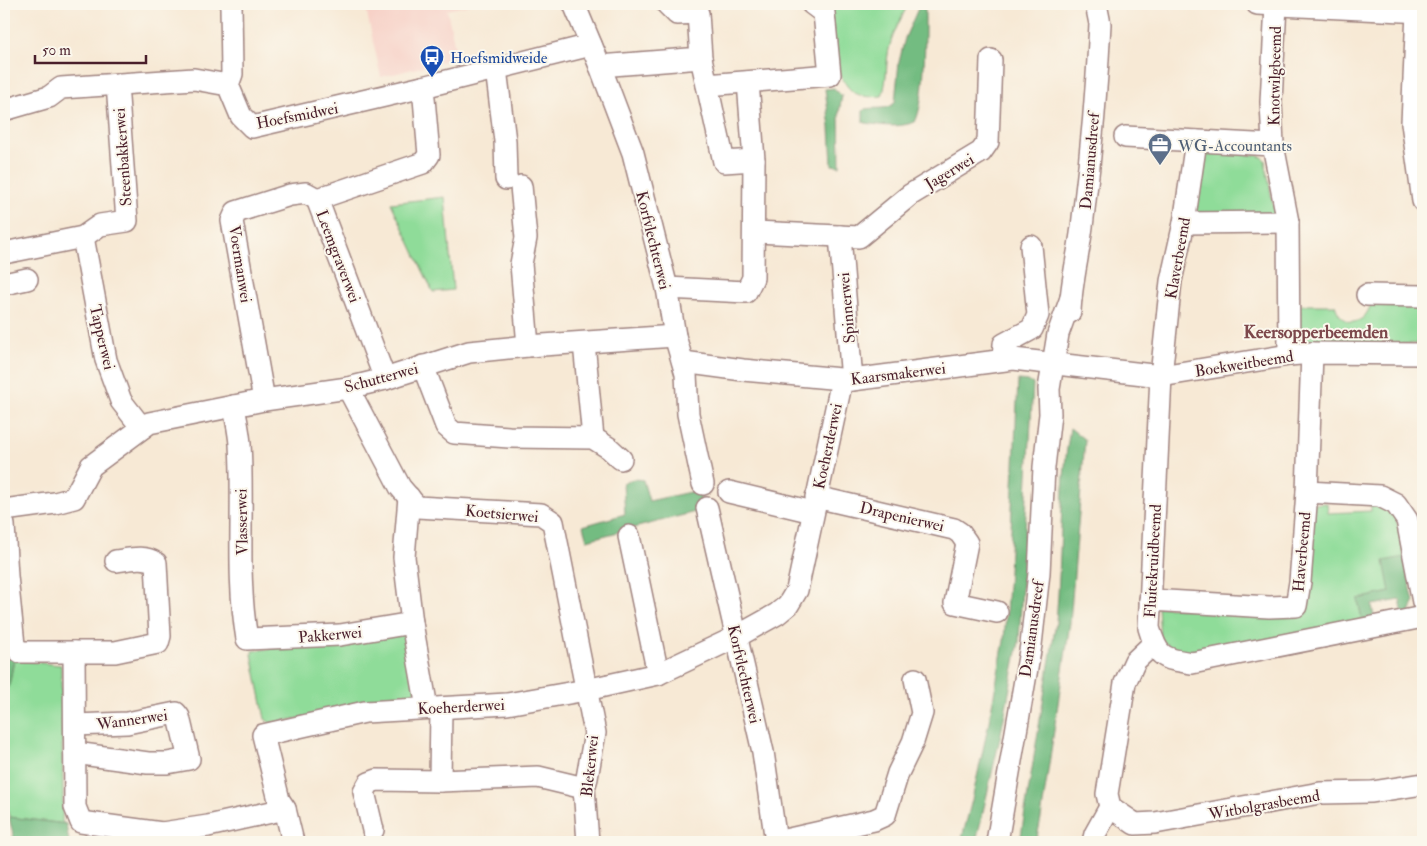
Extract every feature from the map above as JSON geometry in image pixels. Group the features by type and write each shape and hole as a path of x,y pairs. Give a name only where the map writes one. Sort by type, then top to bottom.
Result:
{"street":[{"path":"4,110 48,97 61,88 194,79 228,84 232,74 231,4"},
{"name":"Korfvlechterwei","path":"574,4 633,153 667,288 675,336 686,374 688,414 703,484"},
{"path":"668,4 677,14 698,13 701,58 724,162 754,160"},
{"path":"707,85 830,75 824,13 812,4"},
{"name":"Damianusdreef","path":"997,842 1032,636 1039,573 1044,467 1050,414 1062,391 1060,363 1070,336 1071,298 1083,220 1090,156 1098,14 1107,4"},
{"path":"1266,4 1384,7 1420,12 1412,123 1423,201"},
{"name":"Knotwilgbeemd","path":"1266,4 1273,145 1288,222 1288,355"},
{"name":"Hoefsmidwei","path":"228,84 241,116 252,127 424,87 591,45"},
{"path":"600,66 701,58"},
{"name":"Jagerwei","path":"754,232 860,237 910,196 981,152 988,142 991,60"},
{"path":"496,69 505,141 526,238 521,264 528,346"},
{"path":"667,288 746,292 753,278 754,160 748,82"},
{"name":"Steenbakkerwei","path":"4,253 83,238 100,225 127,220 117,84"},
{"name":"Leemgraverwei","path":"385,379 317,199 424,163 429,155 424,87"},
{"path":"1125,137 1273,145"},
{"name":"Klaverbeemd","path":"1161,376 1171,281 1184,223 1196,141"},
{"name":"Voermanwei","path":"264,400 232,221 236,212 290,196 306,193 317,199"},
{"path":"1184,223 1288,222"},
{"name":"Spinnerwei","path":"840,236 847,380"},
{"name":"Tapperwei","path":"83,238 106,360 121,401 142,428"},
{"path":"1003,360 1004,344 1032,329 1038,315 1031,246"},
{"path":"4,284 27,279"},
{"path":"1367,295 1423,296"},
{"name":"Schutterwei","path":"4,510 74,498 91,466 149,423 264,400 348,388 385,379 469,352 675,336"},
{"path":"584,343 593,438"},
{"name":"Boekweitbeemd","path":"1060,363 1161,376 1288,355 1312,353 1423,354"},
{"name":"Haverbeemd","path":"1150,600 1269,607 1296,606 1300,582 1307,492 1312,353"},
{"name":"Kaarsmakerwei","path":"683,362 847,380 1013,359 1060,363"},
{"path":"423,366 446,426 454,434 593,438 609,448 621,459"},
{"name":"Fluitekruidbeemd","path":"1154,643 1149,628 1161,376"},
{"name":"Koeherderwei","path":"285,809 279,800 263,735 365,712 507,704 586,690 658,674 736,637 777,614 788,605 798,590 815,504 847,380"},
{"name":"Koetsierwei","path":"348,388 400,487 417,507 541,514 553,522 586,690"},
{"name":"Vlasserwei","path":"234,406 240,444 241,570 243,617 247,638"},
{"name":"Koeherderwei","path":"729,492 815,504"},
{"path":"1307,492 1380,496 1396,504 1407,520 1423,602"},
{"path":"409,497 404,557 412,624 434,708 440,781"},
{"name":"Drapenierwei","path":"815,504 954,529 960,533 967,543 955,603 997,612"},
{"name":"Korfvlechterwei","path":"707,508 763,752 776,842"},
{"path":"4,525 14,645 20,652 115,652 158,643 160,636 156,563 150,559 140,558 116,561"},
{"path":"629,536 658,674"},
{"path":"1093,842 1095,834 1110,807 1107,794 1125,683 1135,660 1154,643 1158,652 1172,660 1192,663 1423,618"},
{"name":"Pakkerwei","path":"247,638 340,635 412,624"},
{"name":"Wannerwei","path":"74,652 75,807 80,822 162,833 208,826 285,809"},
{"path":"776,842 874,820 884,815 898,773 913,742 922,712 915,679"},
{"name":"Blekerwei","path":"586,690 595,733 584,788 588,842"},
{"name":"Wannerwei","path":"75,725 126,723 176,713 179,717 188,759 167,763 148,763 75,753"},
{"path":"373,830 364,792 369,783 376,780 440,781 538,777 584,788"},
{"name":"Witbolgrasbeemd","path":"1110,807 1135,824 1155,823 1320,793 1372,792 1423,784"},
{"path":"285,809 293,842"}],"shaded area":[{"path":"365,4 473,4 447,10 457,58 381,77"}],"green space":[{"path":"821,4 908,4 890,45 882,96 870,97 859,95 846,84 836,64"},
{"path":"920,4 925,4 924,65 919,112 915,122 891,126 863,122 863,111 865,109 886,108 895,102 899,62 905,38"},
{"path":"834,88 842,96 839,113 840,166 832,165 825,89"},
{"path":"1206,153 1262,157 1265,160 1275,216 1195,213 1202,155"},
{"path":"445,197 453,290 433,292 391,203"},
{"path":"1371,303 1416,305 1418,312 1418,344 1299,344 1296,305 1335,305 1338,313 1343,318 1353,322 1359,321 1364,317"},
{"path":"1018,380 1028,381 1033,384 1019,642 1000,738 976,842 961,842 988,727 1004,641"},
{"path":"1070,428 1085,440 1070,623 1036,842 1020,842 1056,622 1062,500"},
{"path":"635,479 643,480 649,501 699,490 703,510 587,540 583,526 625,514 623,483"},
{"path":"1371,501 1396,517 1404,557 1390,592 1358,599 1362,620 1192,654 1172,647 1162,640 1159,628 1158,607 1293,613 1308,504 1327,503 1328,513 1371,511"},
{"path":"1404,557 1414,602 1410,613 1403,614 1400,600 1372,605 1374,618 1362,620 1358,599 1390,592 1384,561"},
{"path":"403,629 419,699 270,723 265,719 252,654 253,651"},
{"path":"4,654 9,654 14,660 9,685 4,692"},
{"path":"14,660 61,665 62,822 66,824 9,817 4,788 4,692 9,685"},
{"path":"9,817 66,824 69,842 14,839"}],"place":[{"name":"Hoefsmidweide","path":"432,78"},
{"name":"WG-Accountants","path":"1160,166"}],"district":[{"name":"Keersopperbeemden","path":"1316,332"}]}
